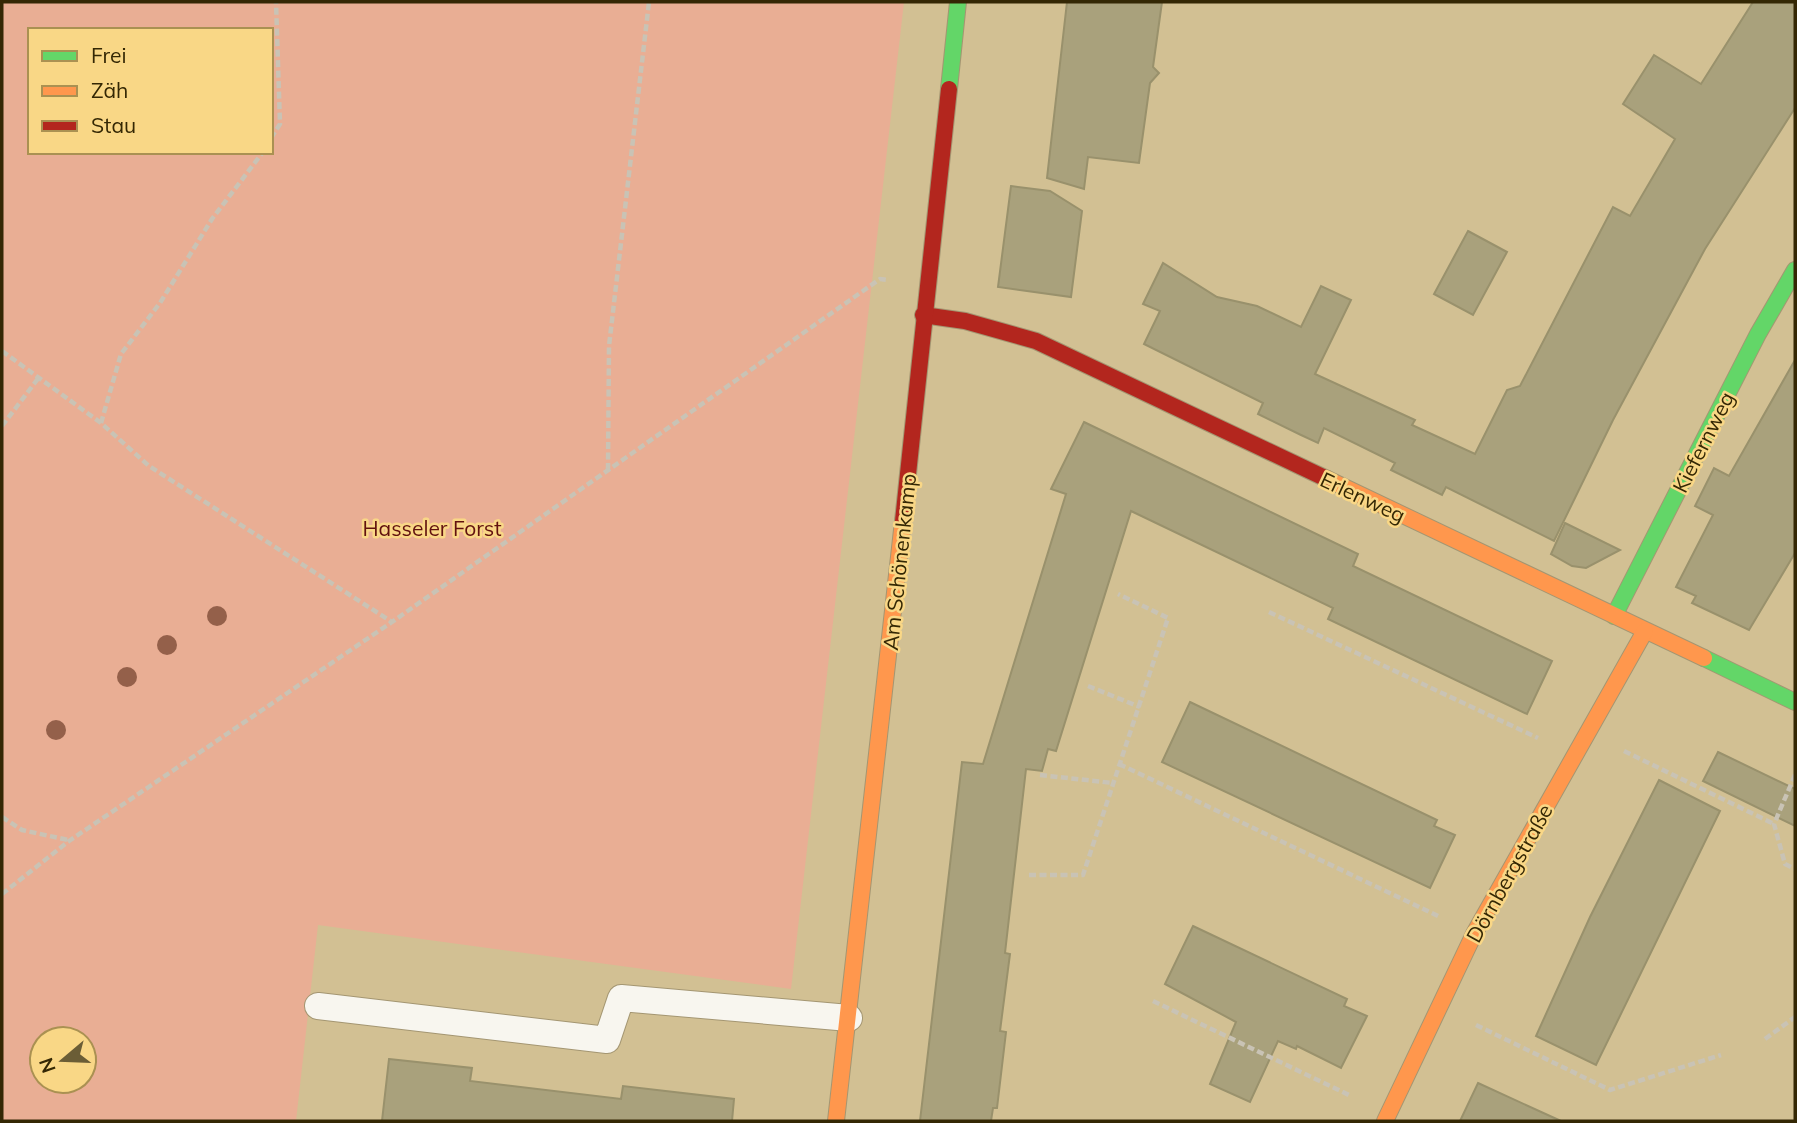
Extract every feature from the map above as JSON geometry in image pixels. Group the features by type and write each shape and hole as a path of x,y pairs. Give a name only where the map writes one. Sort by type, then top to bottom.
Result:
{"street":[{"name":"Am Schönenkamp","path":"836,1121 958,2"},
{"name":"Kiefernweg","path":"1615,617 1758,334 1795,270"},
{"name":"Erlenweg","path":"923,315 965,321 1036,341 1795,702"},
{"name":"Dörnbergstraße","path":"1387,1118 1474,934 1645,631"}],"lane":[{"path":"318,1006 607,1040 621,998 849,1018"}],"path":[{"path":"273,135 280,124 276,2"},
{"path":"608,470 609,346 649,2"},
{"path":"101,424 121,354 160,303 212,219 261,154"},
{"path":"2,894 69,841 392,622 880,279 927,282"},
{"path":"2,351 40,376 149,466 392,622"},
{"path":"2,426 40,376"},
{"path":"1029,875 1083,875 1140,707 1168,618 1118,594"},
{"path":"1269,612 1574,755"},
{"path":"1088,687 1140,707"},
{"path":"1587,733 1774,824"},
{"path":"1119,764 1474,934"},
{"path":"1040,775 1113,783"},
{"path":"1795,775 1774,824 1785,863 1795,869"},
{"path":"2,817 22,830 69,841"},
{"path":"1153,1001 1387,1118"},
{"path":"1438,1007 1610,1090 1721,1055"},
{"path":"1765,1040 1795,1017"}],"green space":[{"name":"Hasseler Forst","path":"2,2 904,2 791,989 318,925 296,1121 2,1121"}],"building":[{"path":"1067,2 1162,2 1153,67 1159,73 1150,83 1139,163 1088,157 1084,189 1047,178"},
{"path":"1753,2 1795,2 1795,108 1705,249 1613,420 1554,541 1446,487 1442,495 1391,470 1395,463 1324,428 1318,443 1301,435 1258,414 1263,403 1144,344 1160,311 1143,304 1163,263 1217,297 1257,306 1301,327 1321,286 1351,300 1315,374 1415,420 1412,425 1475,454 1507,390 1520,386 1613,207 1630,216 1675,139 1623,104 1654,55 1701,84"},
{"path":"1011,186 1050,191 1082,211 1071,297 998,287"},
{"path":"1468,231 1507,252 1473,315 1434,294"},
{"path":"1795,360 1795,553 1749,630 1692,603 1696,596 1676,587 1713,515 1695,506 1714,468 1729,476"},
{"path":"1084,422 1358,554 1353,566 1552,661 1527,714 1328,619 1333,608 1131,511 1056,751 1048,749 1042,771 1026,769 1005,953 1010,954 1000,1031 1006,1032 997,1108 993,1108 991,1121 920,1121 962,762 983,764 1066,494 1051,489"},
{"path":"1565,523 1620,550 1586,568 1572,566 1551,554"},
{"path":"1190,702 1437,820 1434,826 1455,835 1430,888 1162,762"},
{"path":"1718,752 1795,789 1795,826 1703,781"},
{"path":"1659,780 1720,811 1596,1065 1536,1036 1590,917"},
{"path":"1193,926 1347,999 1344,1006 1367,1016 1341,1068 1297,1046 1296,1049 1278,1041 1250,1102 1210,1084 1236,1022 1165,984"},
{"path":"389,1059 472,1068 470,1081 621,1099 623,1086 734,1099 732,1121 382,1121"},
{"path":"1478,1083 1561,1121 1460,1121"}],"traffic: fast":[{"path":"949,89 958,2"},
{"path":"1614,616 1758,334 1795,270"},
{"path":"1704,658 1795,702"}],"traffic: slow":[{"path":"1327,479 1704,658"},
{"path":"836,1121 903,521"},
{"path":"1385,1121 1474,934 1645,631"}],"traffic: jam":[{"path":"903,521 949,89"},
{"path":"923,315 965,321 1036,341 1327,479"}]}
